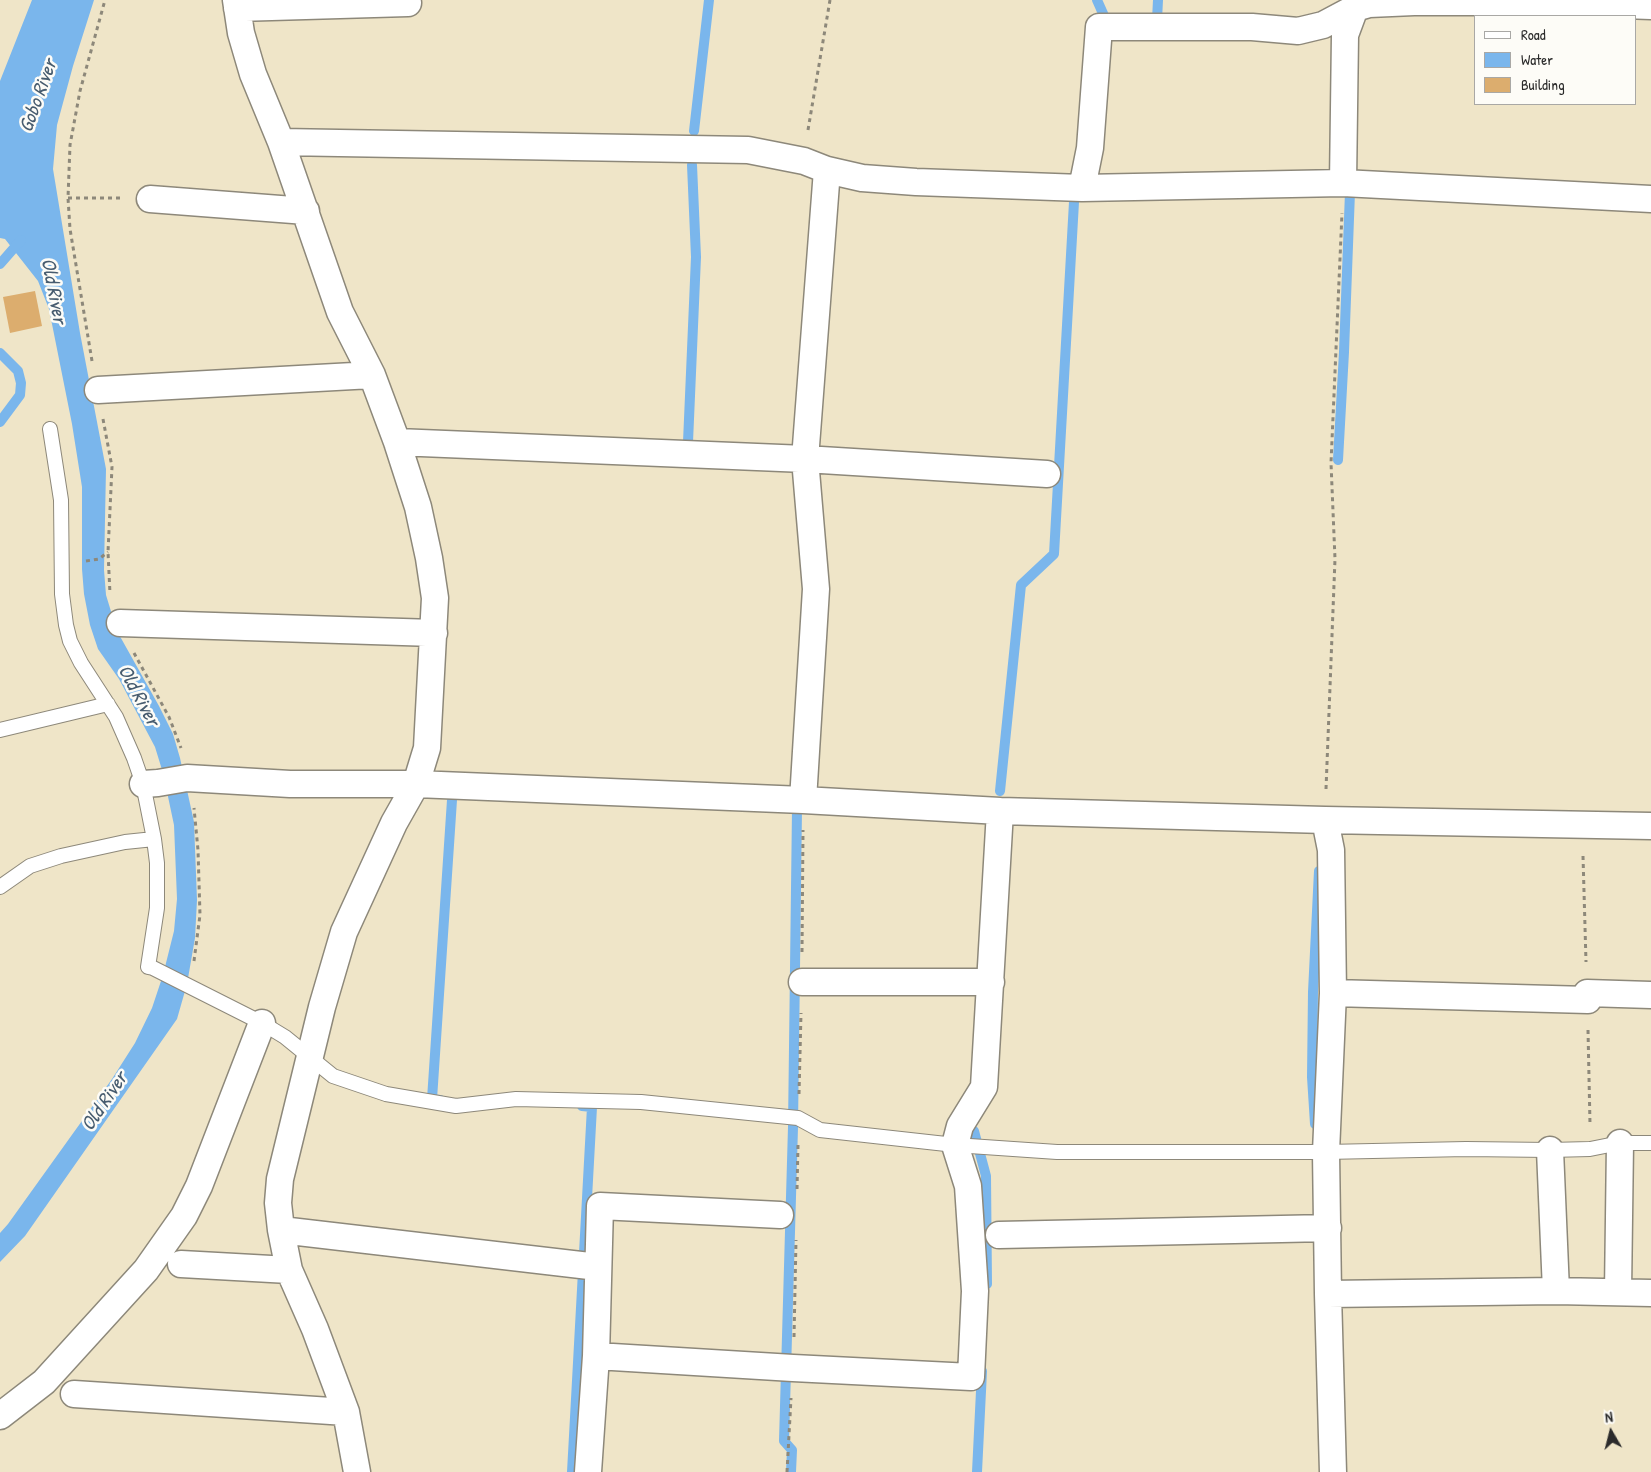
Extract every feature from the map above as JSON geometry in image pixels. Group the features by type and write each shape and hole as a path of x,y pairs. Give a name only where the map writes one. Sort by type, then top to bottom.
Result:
{"street":[{"path":"1082,188 1090,148 1099,27 1252,27 1298,31 1323,25 1355,8 1369,4 1414,1 1539,1 1651,6"},
{"path":"357,1472 346,1412 315,1329 289,1270 278,1203 280,1179 309,1057 344,932 394,823 416,784 427,748 435,598 418,507 397,442 372,375 340,312 306,211 254,74 241,33 236,4 408,3"},
{"path":"1343,183 1345,35 1355,8"},
{"path":"281,142 748,150 862,178 1082,188 1343,183 1651,199"},
{"path":"803,800 816,589 805,459 815,165"},
{"path":"150,199 306,211"},
{"path":"98,390 372,375"},
{"path":"397,442 805,459 1047,474"},
{"path":"120,623 434,633"},
{"path":"151,783 188,779 290,784 416,784 803,800 1000,811 1325,820 1651,826"},
{"path":"596,1356 971,1377 975,1291 968,1186 955,1145 960,1126 984,1087 1000,811"},
{"path":"1325,820 1331,850 1333,992 1326,1152 1333,1472"},
{"path":"802,982 991,982"},
{"path":"1333,992 1587,996 1651,995"},
{"path":"0,1416 44,1382 146,1270 184,1216 200,1186 262,1023"},
{"path":"1618,1292 1620,1143"},
{"path":"1550,1150 1556,1292"},
{"path":"588,1472 596,1356 600,1206 780,1215"},
{"path":"999,1235 1328,1228"},
{"path":"281,1230 598,1267"},
{"path":"181,1264 289,1270"},
{"path":"1328,1294 1651,1293"},
{"path":"74,1394 346,1412"}],"lane":[{"path":"50,429 61,500 62,594 70,641 81,663 116,717 151,783 154,839 158,864 157,908 148,967 262,1023 285,1037 333,1076 386,1094 456,1106 516,1099 641,1102 798,1118 820,1130 955,1145 1058,1152 1550,1150 1590,1149 1620,1143 1651,1143"},
{"path":"0,730 108,704"},
{"path":"0,887 30,866 61,856 125,842 154,839"}],"path":[{"path":"815,165 830,0"},
{"path":"1325,820 1335,559 1331,463 1343,183"},
{"path":"68,198 150,199"},
{"path":"99,560 108,552"},
{"path":"185,984 196,952 200,915 197,827 188,779"}],"water":[{"path":"32,0 94,0 57,125 53,169 80,333 106,469 104,570 106,595 117,631 173,734 194,822 197,900 195,938 187,984 177,1019 25,1236 0,1262 0,1233 112,1079 135,1043 152,1008 163,975 174,931 177,899 174,825 163,773 155,747 119,679 98,649 90,625 84,594 82,569 82,487 72,424 49,309 38,281 5,239 0,238 0,81"}],"building":[{"path":"35,291 42,326 10,333 3,297"}],"waterway":[{"path":"694,131 709,0"},
{"path":"1097,0 1105,18 1105,27"},
{"path":"1150,20 1157,20 1158,0"},
{"path":"688,442 696,257 692,165"},
{"path":"1338,460 1350,192"},
{"path":"1000,791 1021,585 1054,554 1074,202"},
{"path":"0,264 21,240"},
{"path":"0,353 18,371 21,383 20,395 0,422"},
{"path":"440,1100 432,1099 452,800"},
{"path":"791,1472 792,1450 784,1441 793,1127 797,809"},
{"path":"1315,1124 1312,1077 1313,992 1319,871"},
{"path":"572,1472 592,1107 582,1106"},
{"path":"974,1131 986,1176 987,1284"},
{"path":"977,1472 982,1371"}],"water label":[{"name":"Gobo River","path":"39,96"},
{"name":"Old River","path":"53,291"},
{"name":"Old River","path":"138,696"},
{"name":"Old River","path":"105,1102"}]}
